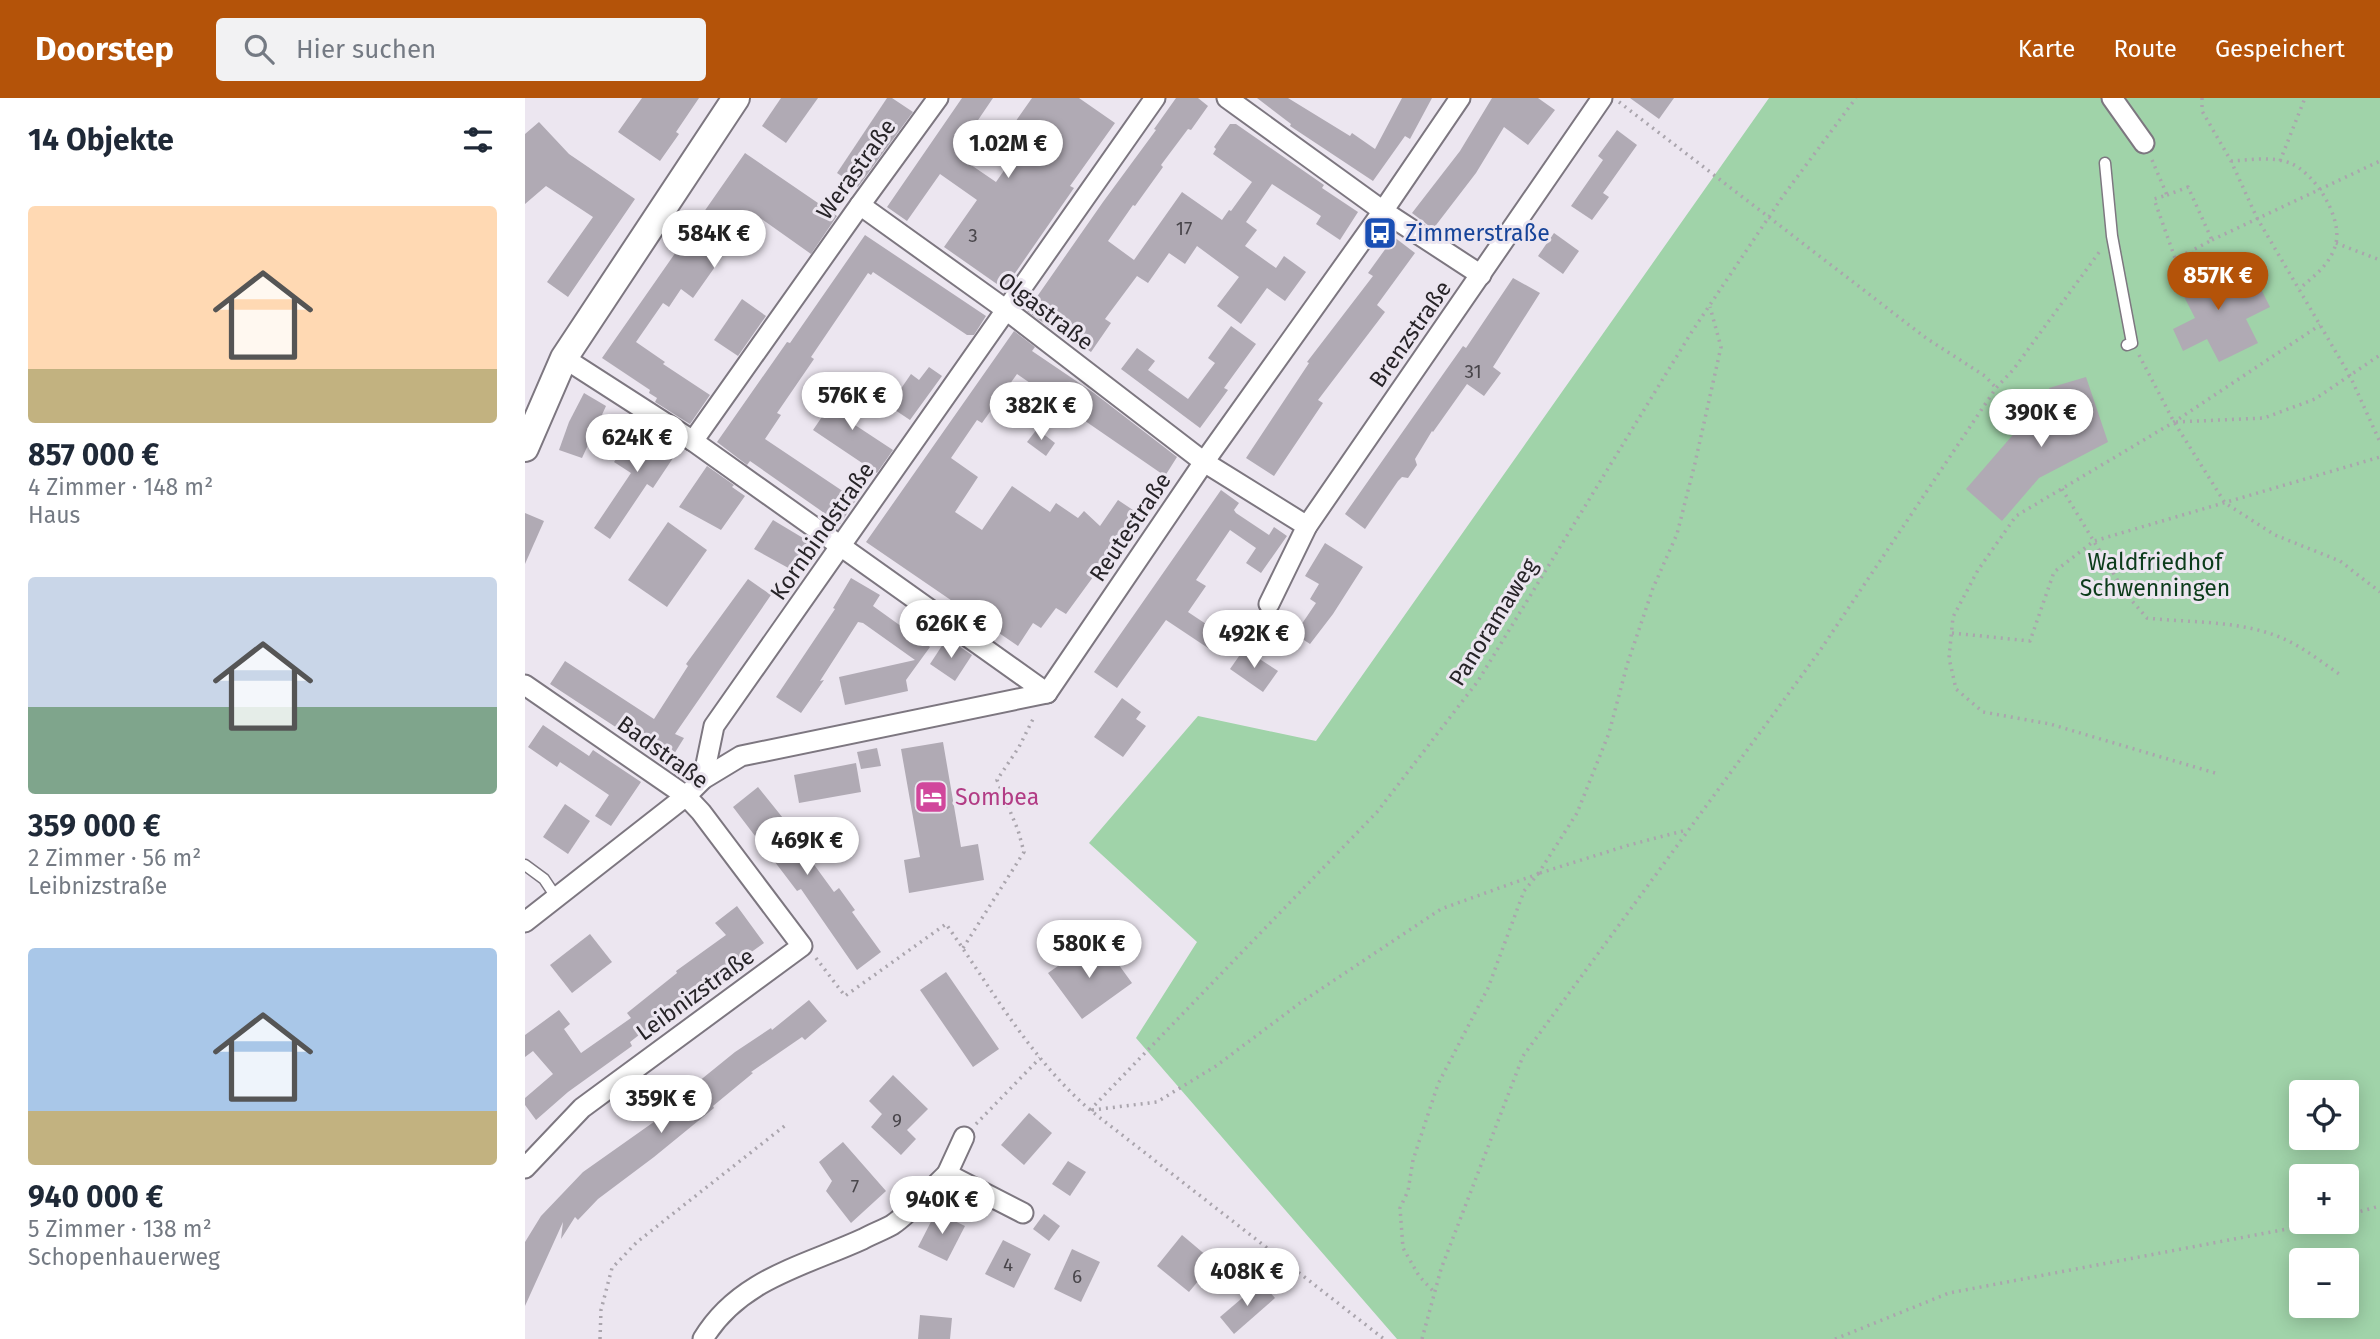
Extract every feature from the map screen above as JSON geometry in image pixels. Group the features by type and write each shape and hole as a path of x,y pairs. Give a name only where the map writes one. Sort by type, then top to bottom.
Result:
{"main road":[{"path":"525,448 564,358 736,98"}],"street":[{"name":"Werastraße","path":"692,442 938,98"},
{"name":"Kornbindstraße","path":"703,779 714,726 1155,98"},
{"path":"1227,98 1383,211 1481,275"},
{"name":"Reutestraße","path":"1047,693 1204,462 1460,98"},
{"name":"Brenzstraße","path":"1269,604 1307,526 1602,98"},
{"path":"2112,98 2144,143"},
{"name":"Olgastraße","path":"860,205 1005,309 1204,462 1307,526"},
{"path":"564,358 692,442 842,546 1047,693"},
{"name":"Badstraße","path":"525,685 686,796 808,951"},
{"path":"525,922 686,796 703,779 741,756 1047,693"},
{"name":"Leibnizstraße","path":"525,1168 582,1108 808,951"},
{"path":"703,1339 713,1322 747,1291 785,1271 831,1254 892,1224 947,1174 964,1137"},
{"path":"947,1174 1023,1213"}],"lane":[{"path":"2105,163 2112,236 2130,344"},
{"path":"525,865 544,879 557,897"}],"path":[{"path":"1614,98 1926,338 1985,376 1996,388"},
{"name":"Panoramaweg","path":"1090,1110 1377,812 1478,681 1684,345 1769,217 1856,98"},
{"path":"2202,98 2201,111 2231,161 2257,218 2350,376 2380,442"},
{"path":"2280,161 2305,98"},
{"path":"2144,143 2167,195"},
{"path":"2231,161 2270,159 2292,164 2312,178 2320,188 2335,218 2336,243 2322,270 2299,289"},
{"path":"2212,240 2188,187 2154,199 2175,258 2380,161"},
{"path":"1422,1339 1433,1292 1523,1056 1819,652 1996,388 2013,370 2112,236"},
{"path":"2336,243 2380,260"},
{"path":"2191,251 2198,268"},
{"path":"1433,1292 1419,1276 1403,1248 1400,1209 1408,1191 1413,1160 1438,1084 1489,988 1524,891 1577,813 1609,733 1627,666 1653,588 1677,534 1695,463 1721,347 1710,307"},
{"path":"2215,774 2050,724 1983,712 1956,689 1949,658 1953,617 1978,570 2016,516 2174,422 2320,325"},
{"path":"2130,344 2174,422 2225,503 2275,535 2340,561 2380,592"},
{"path":"2174,422 2264,418 2315,399 2380,355"},
{"path":"1952,633 2030,641 2054,572 2094,541 2380,457"},
{"path":"2062,489 2126,594 2147,618 2229,623 2281,638 2342,676"},
{"path":"963,948 1024,852 1019,830 997,780 1019,747 1047,693"},
{"path":"1090,1110 1157,1102 1216,1066 1300,1003 1441,909 1629,845 1689,830"},
{"path":"808,951 845,996 946,924 1023,1037 1062,1086 1384,1339"},
{"path":"964,1137 1040,1058"},
{"path":"600,1339 601,1310 612,1268 637,1242 787,1124"},
{"path":"2359,1212 2380,1206"},
{"path":"1835,1339 1949,1293 2289,1228"}],"green space":[{"name":"Waldfriedhof Schwenningen","path":"1769,98 2380,98 2380,1339 1397,1339 1136,1038 1197,942 1089,843 1198,716 1316,741"}],"building":[{"path":"642,98 699,98 660,161 618,132"},
{"path":"781,98 818,98 786,143 762,126"},
{"path":"887,98 892,98 913,112 858,187 837,173"},
{"path":"962,98 993,98 955,154 996,182 1028,136 1013,125 1032,98 1079,98 1115,123 1070,186 1074,188 1004,289 944,247 977,200 940,174 907,221 887,207"},
{"path":"1176,98 1198,98 1208,106 1161,165 1163,167 1108,241 1134,260 1182,192 1222,220 1252,182 1213,154 1216,149 1214,147 1230,124 1236,124 1358,212 1340,240 1316,224 1321,216 1272,184 1246,222 1257,230 1245,246 1276,268 1284,256 1306,272 1285,301 1267,288 1241,324 1217,306 1239,277 1197,246 1185,264 1169,253 1148,283 1137,276 1105,319 1111,323 1091,352 1027,311"},
{"path":"1257,98 1288,98 1350,136 1352,133 1375,149 1402,98 1432,98 1410,139 1405,136 1373,181 1290,126 1291,124"},
{"path":"1492,98 1538,98 1555,110 1528,145 1504,127 1476,173 1433,229 1412,213 1460,151"},
{"path":"1630,98 1674,98 1659,119"},
{"path":"539,122 569,154 635,199 568,297 547,282 593,217 546,186 525,204 525,134"},
{"path":"1617,130 1637,145 1603,193 1609,197 1592,220 1571,206 1603,160 1598,156"},
{"path":"745,153 837,216 811,254 753,213 693,298 681,289 669,307 663,303 636,342 665,362 663,364 710,395 690,424 655,402 657,398 649,393 650,390 602,358"},
{"path":"1554,233 1579,251 1563,274 1538,256"},
{"path":"865,235 986,316 974,335 967,335 873,272 871,275 868,273 811,357 814,359 777,413 781,415 765,439 856,500 840,524 750,461 747,465 717,442"},
{"path":"1394,237 1415,253 1377,305 1385,312 1318,400 1323,403 1274,476 1246,458 1309,363 1307,362 1373,276 1368,273"},
{"path":"2215,259 2233,295 2258,283 2270,307 2246,319 2258,343 2219,362 2207,339 2183,351 2173,329 2195,318 2175,279"},
{"path":"1513,278 1540,293 1493,367 1501,373 1484,396 1467,384 1432,431 1415,459 1417,465 1408,478 1402,477 1398,481 1365,529 1345,514 1463,346 1466,348"},
{"path":"742,299 766,316 738,356 714,340"},
{"path":"1231,326 1256,344 1224,388 1228,390 1200,428 1121,369 1137,348 1155,361 1148,370 1188,399 1215,363 1208,358"},
{"path":"1014,331 1035,347 1032,351 1094,393 1177,457 1165,476 1017,374 982,423 977,420 951,458 978,477 955,512 982,530 1012,486 1050,512 1056,503 1078,518 1084,511 1100,526 1118,500 1139,514 1066,614 1056,608 1041,628 1033,623 1018,646 866,542"},
{"path":"929,367 942,376 910,420 889,406 911,374 919,380"},
{"path":"2086,377 2108,442 2039,478 2002,521 1966,489 2024,422 2033,433 2059,419 2049,388"},
{"path":"841,389 867,407 855,425 893,450 877,473 813,430"},
{"path":"584,393 606,406 582,458 559,450"},
{"path":"641,422 679,449 653,488 647,484 610,539 594,528 631,473 614,462"},
{"path":"1037,429 1055,443 1046,456 1027,442"},
{"path":"707,466 745,496 721,530 679,507"},
{"path":"1221,490 1239,503 1234,510 1236,513 1269,535 1274,527 1287,536 1261,573 1246,563 1256,548 1230,530 1196,580 1206,586 1188,612 1218,632 1208,648 1166,620 1117,688 1094,672"},
{"path":"525,513 544,521 525,564"},
{"path":"773,520 808,541 792,570 754,549"},
{"path":"668,522 707,550 667,607 628,580"},
{"path":"1325,543 1363,567 1310,644 1295,634 1316,603 1310,599 1319,584 1305,576"},
{"path":"851,578 880,595 873,606 930,647 906,680 908,691 845,705 839,677 915,660 858,622 801,713 776,697 835,609 833,608"},
{"path":"748,579 771,595 675,734 684,738 669,762 550,684 565,661 654,719 688,666 686,664"},
{"path":"947,638 972,655 955,681 930,664"},
{"path":"1244,649 1278,671 1263,692 1230,669"},
{"path":"1122,698 1141,712 1136,719 1146,726 1123,757 1094,737"},
{"path":"543,725 589,756 593,750 641,782 611,826 595,816 609,795 560,762 557,767 528,747"},
{"name":"Sombea","path":"943,742 961,847 978,844 984,880 909,893 904,860 920,857 901,749"},
{"path":"877,748 881,766 861,769 857,752"},
{"path":"856,763 861,792 799,803 794,775"},
{"path":"758,787 791,828 791,833 834,892 839,888 855,910 852,912 881,952 857,970 801,889 797,891 733,807"},
{"path":"565,804 590,821 568,854 543,837"},
{"path":"737,906 764,943 719,975 721,977 662,1017 630,1042 632,1046 568,1092 536,1120 525,1105 525,1098 553,1074 533,1051 525,1057 525,1035 559,1010 570,1024 564,1029 581,1053 631,1018 627,1013 677,973 676,971 726,935 715,923"},
{"path":"590,934 612,962 572,993 550,965"},
{"path":"1092,942 1110,966 1116,961 1132,983 1082,1019 1048,973"},
{"path":"946,972 999,1049 973,1067 920,990"},
{"path":"809,1000 827,1021 805,1040 802,1037 751,1072 753,1073 713,1106 714,1108 598,1199 578,1220 575,1217 561,1239 563,1222 525,1306 525,1242 541,1216 583,1172 658,1119 656,1116 735,1052 771,1028 772,1030"},
{"path":"893,1075 928,1109 907,1130 916,1139 901,1155 871,1127 882,1114 869,1101"},
{"path":"1029,1113 1052,1133 1024,1165 1001,1145"},
{"path":"843,1142 886,1191 851,1223 826,1191 832,1181 819,1162"},
{"path":"1068,1161 1086,1172 1070,1196 1052,1184"},
{"path":"936,1212 965,1226 947,1261 918,1247"},
{"path":"1044,1214 1060,1226 1049,1241 1033,1229"},
{"path":"1182,1235 1214,1262 1189,1292 1157,1266"},
{"path":"1003,1240 1031,1254 1014,1288 985,1274"},
{"path":"1072,1249 1100,1262 1081,1302 1054,1289"},
{"path":"1261,1282 1275,1298 1234,1334 1220,1317"},
{"path":"920,1315 952,1318 950,1339 918,1339"}],"place":[{"name":"Zimmerstraße","path":"1380,233"},
{"name":"Sombea","path":"931,797"}]}
